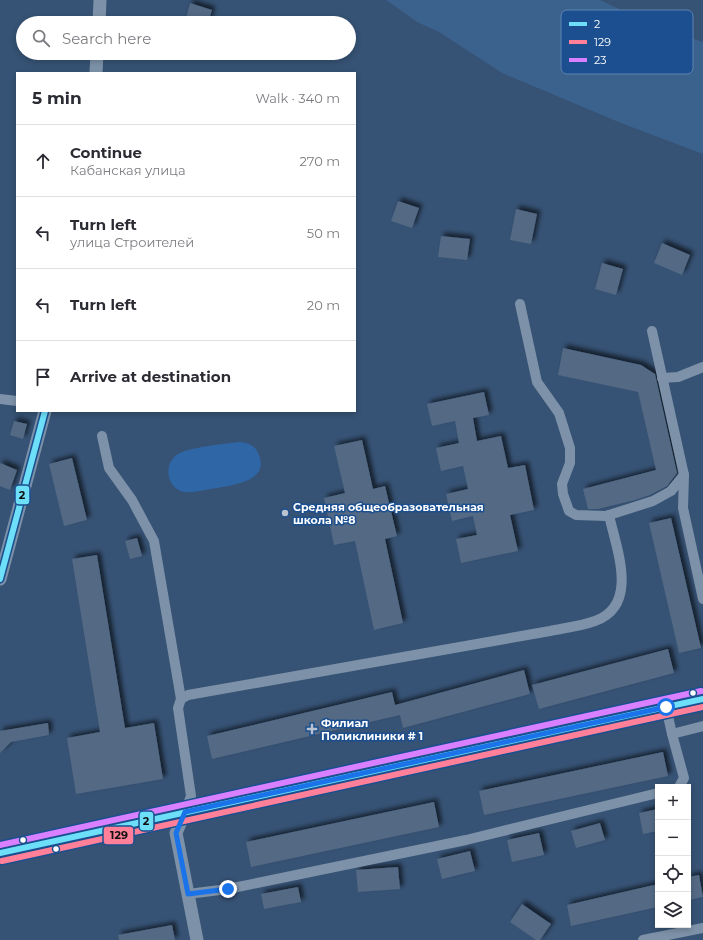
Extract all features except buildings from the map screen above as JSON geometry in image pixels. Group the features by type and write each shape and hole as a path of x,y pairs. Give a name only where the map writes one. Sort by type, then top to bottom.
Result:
{"main road":[{"path":"0,853 703,699"}],"street":[{"path":"99,16 100,0"},
{"path":"96,72 97,60"},
{"path":"520,304 537,382 558,413 570,448 570,463 562,484 566,506 570,511 576,515 609,515 653,501 671,490 684,475"},
{"path":"652,331 684,475 683,508 703,599"},
{"path":"662,378 678,377 703,367"},
{"path":"0,399 16,401"},
{"path":"0,578 45,412"},
{"path":"102,436 109,468 132,500 154,541 181,699 178,708 191,796 176,833 197,940"},
{"path":"181,699 188,695 550,631 596,620 614,609 620,598 621,591 622,577 609,515"},
{"path":"666,707 684,778 681,784"},
{"path":"672,734 703,726"},
{"path":"188,894 228,889 466,840 655,794"},
{"path":"643,940 703,928"}],"shaded area":[{"path":"386,0 600,0 621,10 561,10 561,74 693,74 693,39 703,42 703,154 621,123 502,73 439,32 417,22"},
{"path":"238,442 250,444 258,453 261,463 259,471 253,477 234,485 192,492 184,492 173,486 170,481 169,469 173,458 178,454 199,448"}],"transit line":[{"name":"2","path":"0,579 45,412"},
{"name":"23","path":"0,845 701,691"},
{"name":"2","path":"0,853 703,699"},
{"name":"129","path":"2,861 703,707"}],"place":[{"name":"Средняя общеобразовательная школа №8","path":"285,513"},
{"name":"Филиал Поликлиники # 1","path":"312,729"}],"route":[{"path":"228,889 188,894 176,833 185,812 666,707"}]}
